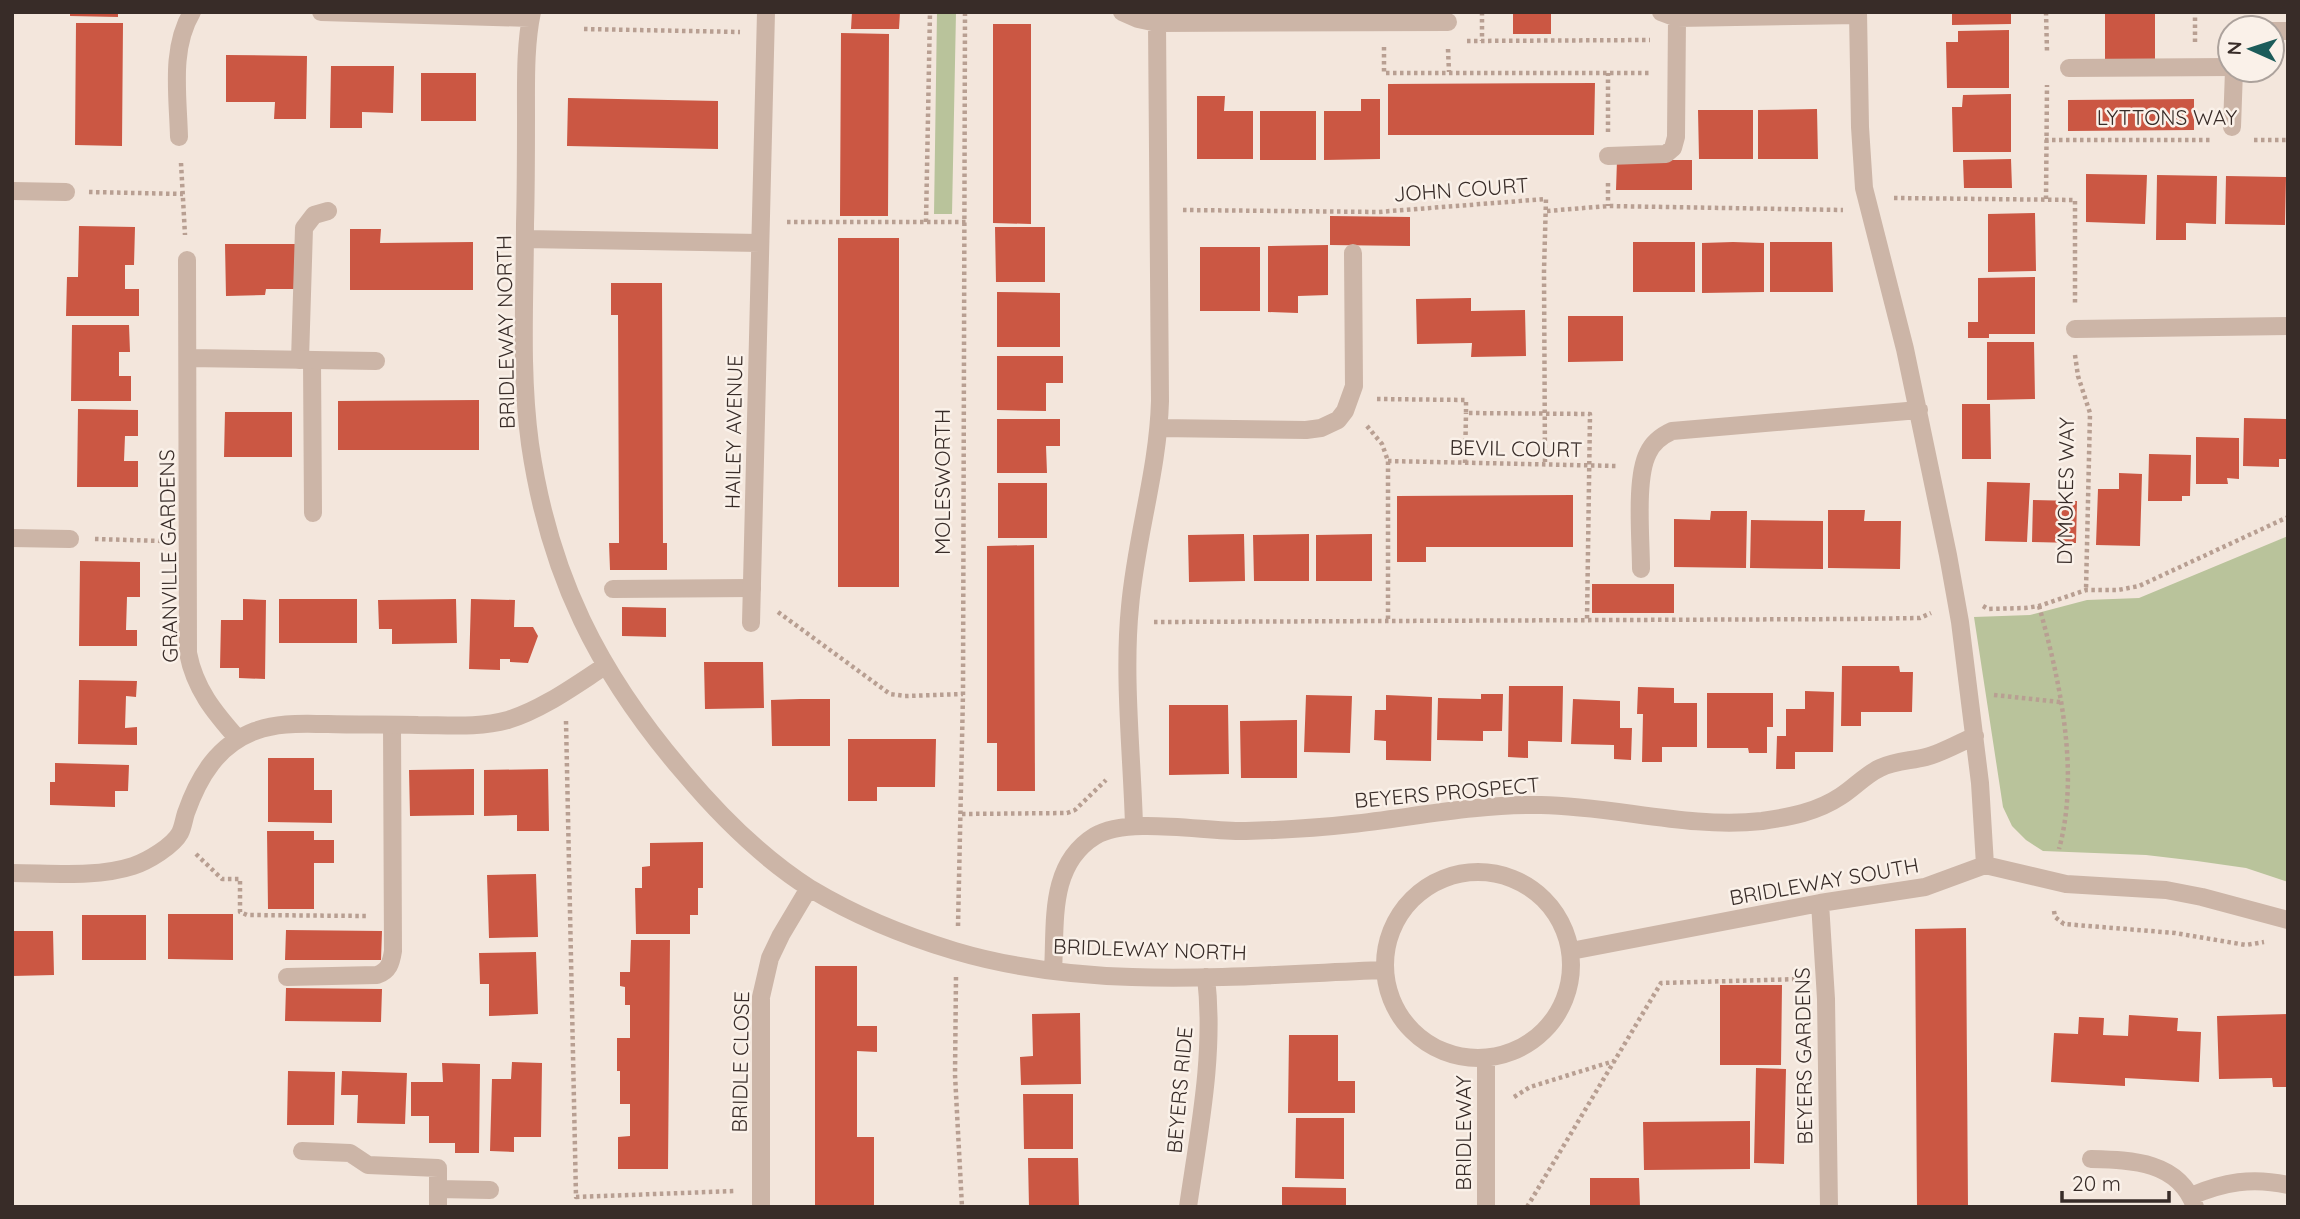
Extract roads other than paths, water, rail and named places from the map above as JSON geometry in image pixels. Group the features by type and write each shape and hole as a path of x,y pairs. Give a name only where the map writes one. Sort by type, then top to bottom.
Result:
{"street":[{"path":"179,137 177,61 181,35 192,12"},
{"path":"321,12 531,15"},
{"name":"HAILEY AVENUE","path":"751,623 766,12"},
{"path":"1122,12 1157,23 1448,22"},
{"path":"1608,156 1666,154 1673,148 1676,137 1676,40 1669,15 1858,13 1860,127 1867,204 1919,410 1955,596 1982,796 1985,865 2066,884 2129,887 2190,895 2288,919"},
{"name":"BRIDLEWAY NORTH","path":"531,15 526,86 525,388 530,444 540,498 564,580 581,622 605,666 654,738 712,807 778,866 809,888 870,919 957,951 1053,971 1128,976 1206,977 1385,970"},
{"path":"1134,825 1128,622 1159,428 1157,23"},
{"path":"2069,68 2216,69"},
{"path":"2226,134 2231,84"},
{"path":"12,191 66,192"},
{"path":"313,513 306,360 304,229 314,215 328,211"},
{"path":"525,239 760,243"},
{"path":"1159,428 1306,430 1330,425 1348,405 1355,375 1353,253"},
{"name":"GRANVILLE GARDENS","path":"187,260 188,638 191,666 200,690 238,739"},
{"path":"2075,329 2288,326"},
{"path":"188,358 376,361"},
{"path":"1641,569 1642,466 1651,446 1660,437 1672,431 1919,410"},
{"path":"12,538 70,539"},
{"path":"613,589 751,590"},
{"path":"12,873 117,870 136,865 175,840 201,777 219,754 238,739 271,726 456,726 506,721 543,705 605,666"},
{"path":"287,977 366,976 385,972 391,963 392,725"},
{"name":"BEYERS PROSPECT","path":"1053,971 1056,907 1062,873 1082,846 1096,835 1115,828 1134,825 1202,830 1302,829 1471,808 1539,805 1608,809 1705,822 1761,821 1818,809 1843,795 1879,768 1895,762 1927,757 1975,736"},
{"name":"BRIDLEWAY SOUTH","path":"1571,951 1925,887 1985,865"},
{"name":"BRIDLEWAY","path":"1464,873 1488,873 1514,879 1534,892 1551,905 1564,927 1571,951 1568,981 1560,1009 1546,1027 1529,1042 1510,1052 1486,1059 1441,1051 1422,1040 1397,1012 1388,990 1385,970 1387,947 1406,905 1420,892 1442,879 1464,873"},
{"name":"BRIDLE CLOSE","path":"761,1198 761,997 770,958 809,888"},
{"name":"BEYERS GARDENS","path":"1820,904 1825,979 1829,1207"},
{"name":"BEYERS RIDE","path":"1188,1207 1207,1071 1206,977"},
{"name":"BRIDLEWAY","path":"1486,1059 1486,1207"},
{"path":"302,1150 350,1153 368,1165 438,1168 438,1198 490,1190"},
{"path":"2091,1159 2116,1159 2153,1165 2168,1171 2182,1182 2193,1201 2216,1185 2251,1180 2288,1185"}]}
